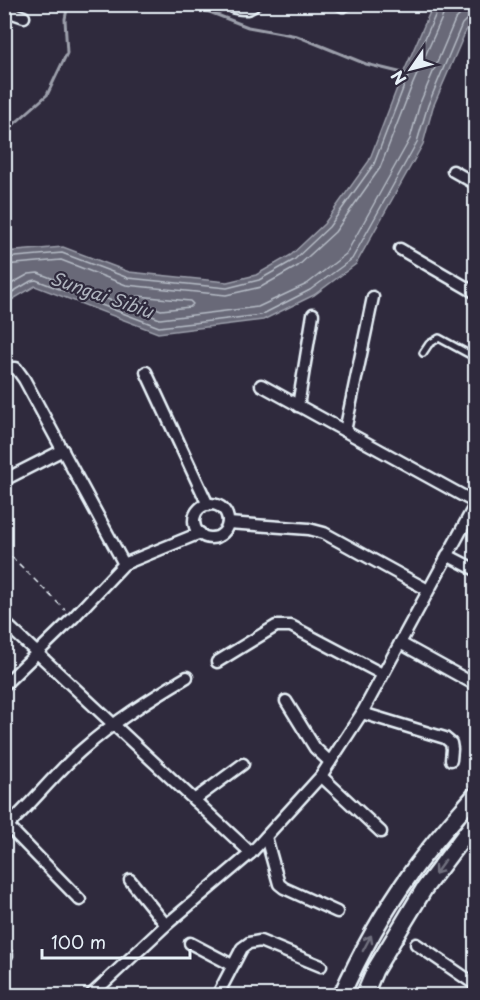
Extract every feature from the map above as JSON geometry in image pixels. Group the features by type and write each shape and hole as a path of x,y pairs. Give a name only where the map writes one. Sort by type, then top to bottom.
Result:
{"street":[{"path":"339,4 343,6 347,4"},
{"path":"4,10 24,17"},
{"path":"453,171 476,184"},
{"path":"400,249 476,292"},
{"path":"345,431 373,297"},
{"path":"298,406 313,314"},
{"path":"4,371 16,368 24,379 124,564"},
{"path":"146,372 208,505"},
{"path":"90,996 166,925 251,853 321,776 362,713 476,503 261,385"},
{"path":"4,480 63,450"},
{"path":"208,505 223,509 228,517 228,524 223,533 217,537 206,537 195,525 195,516 200,509 208,505"},
{"path":"228,524 309,529 324,533 428,590"},
{"path":"4,685 73,618 124,564 200,533"},
{"path":"447,555 476,570"},
{"path":"4,622 251,853"},
{"path":"217,662 276,626 284,625 291,626 382,674"},
{"path":"400,643 476,685"},
{"path":"80,900 6,828 81,751 113,724 187,677"},
{"path":"286,701 315,748 330,762"},
{"path":"362,713 445,738 451,743 451,760"},
{"path":"194,800 243,764"},
{"path":"321,776 381,832"},
{"path":"341,996 381,918 404,883 476,794"},
{"path":"364,996 375,970 424,889 476,820"},
{"path":"266,837 279,884 337,912"},
{"path":"130,880 166,925"},
{"path":"217,996 242,948 249,943 260,941 321,966"},
{"path":"190,943 232,965"},
{"path":"416,944 476,986"}],"lane":[{"path":"232,10 248,12 254,10 258,4"},
{"path":"423,353 439,338 476,358"}],"path":[{"path":"4,549 73,618"}],"water":[{"name":"Sungai Sibiu","path":"433,5 475,5 475,23 468,26 433,107 423,144 356,264 314,295 263,320 158,333 35,286 5,304 5,252 63,247 129,272 227,282 256,275 291,255 324,224 369,161 399,83"}],"waterway":[{"path":"4,133 47,95 67,53 65,19 68,4"},
{"path":"199,4 207,11 248,27 297,36 366,64 407,74"}]}
